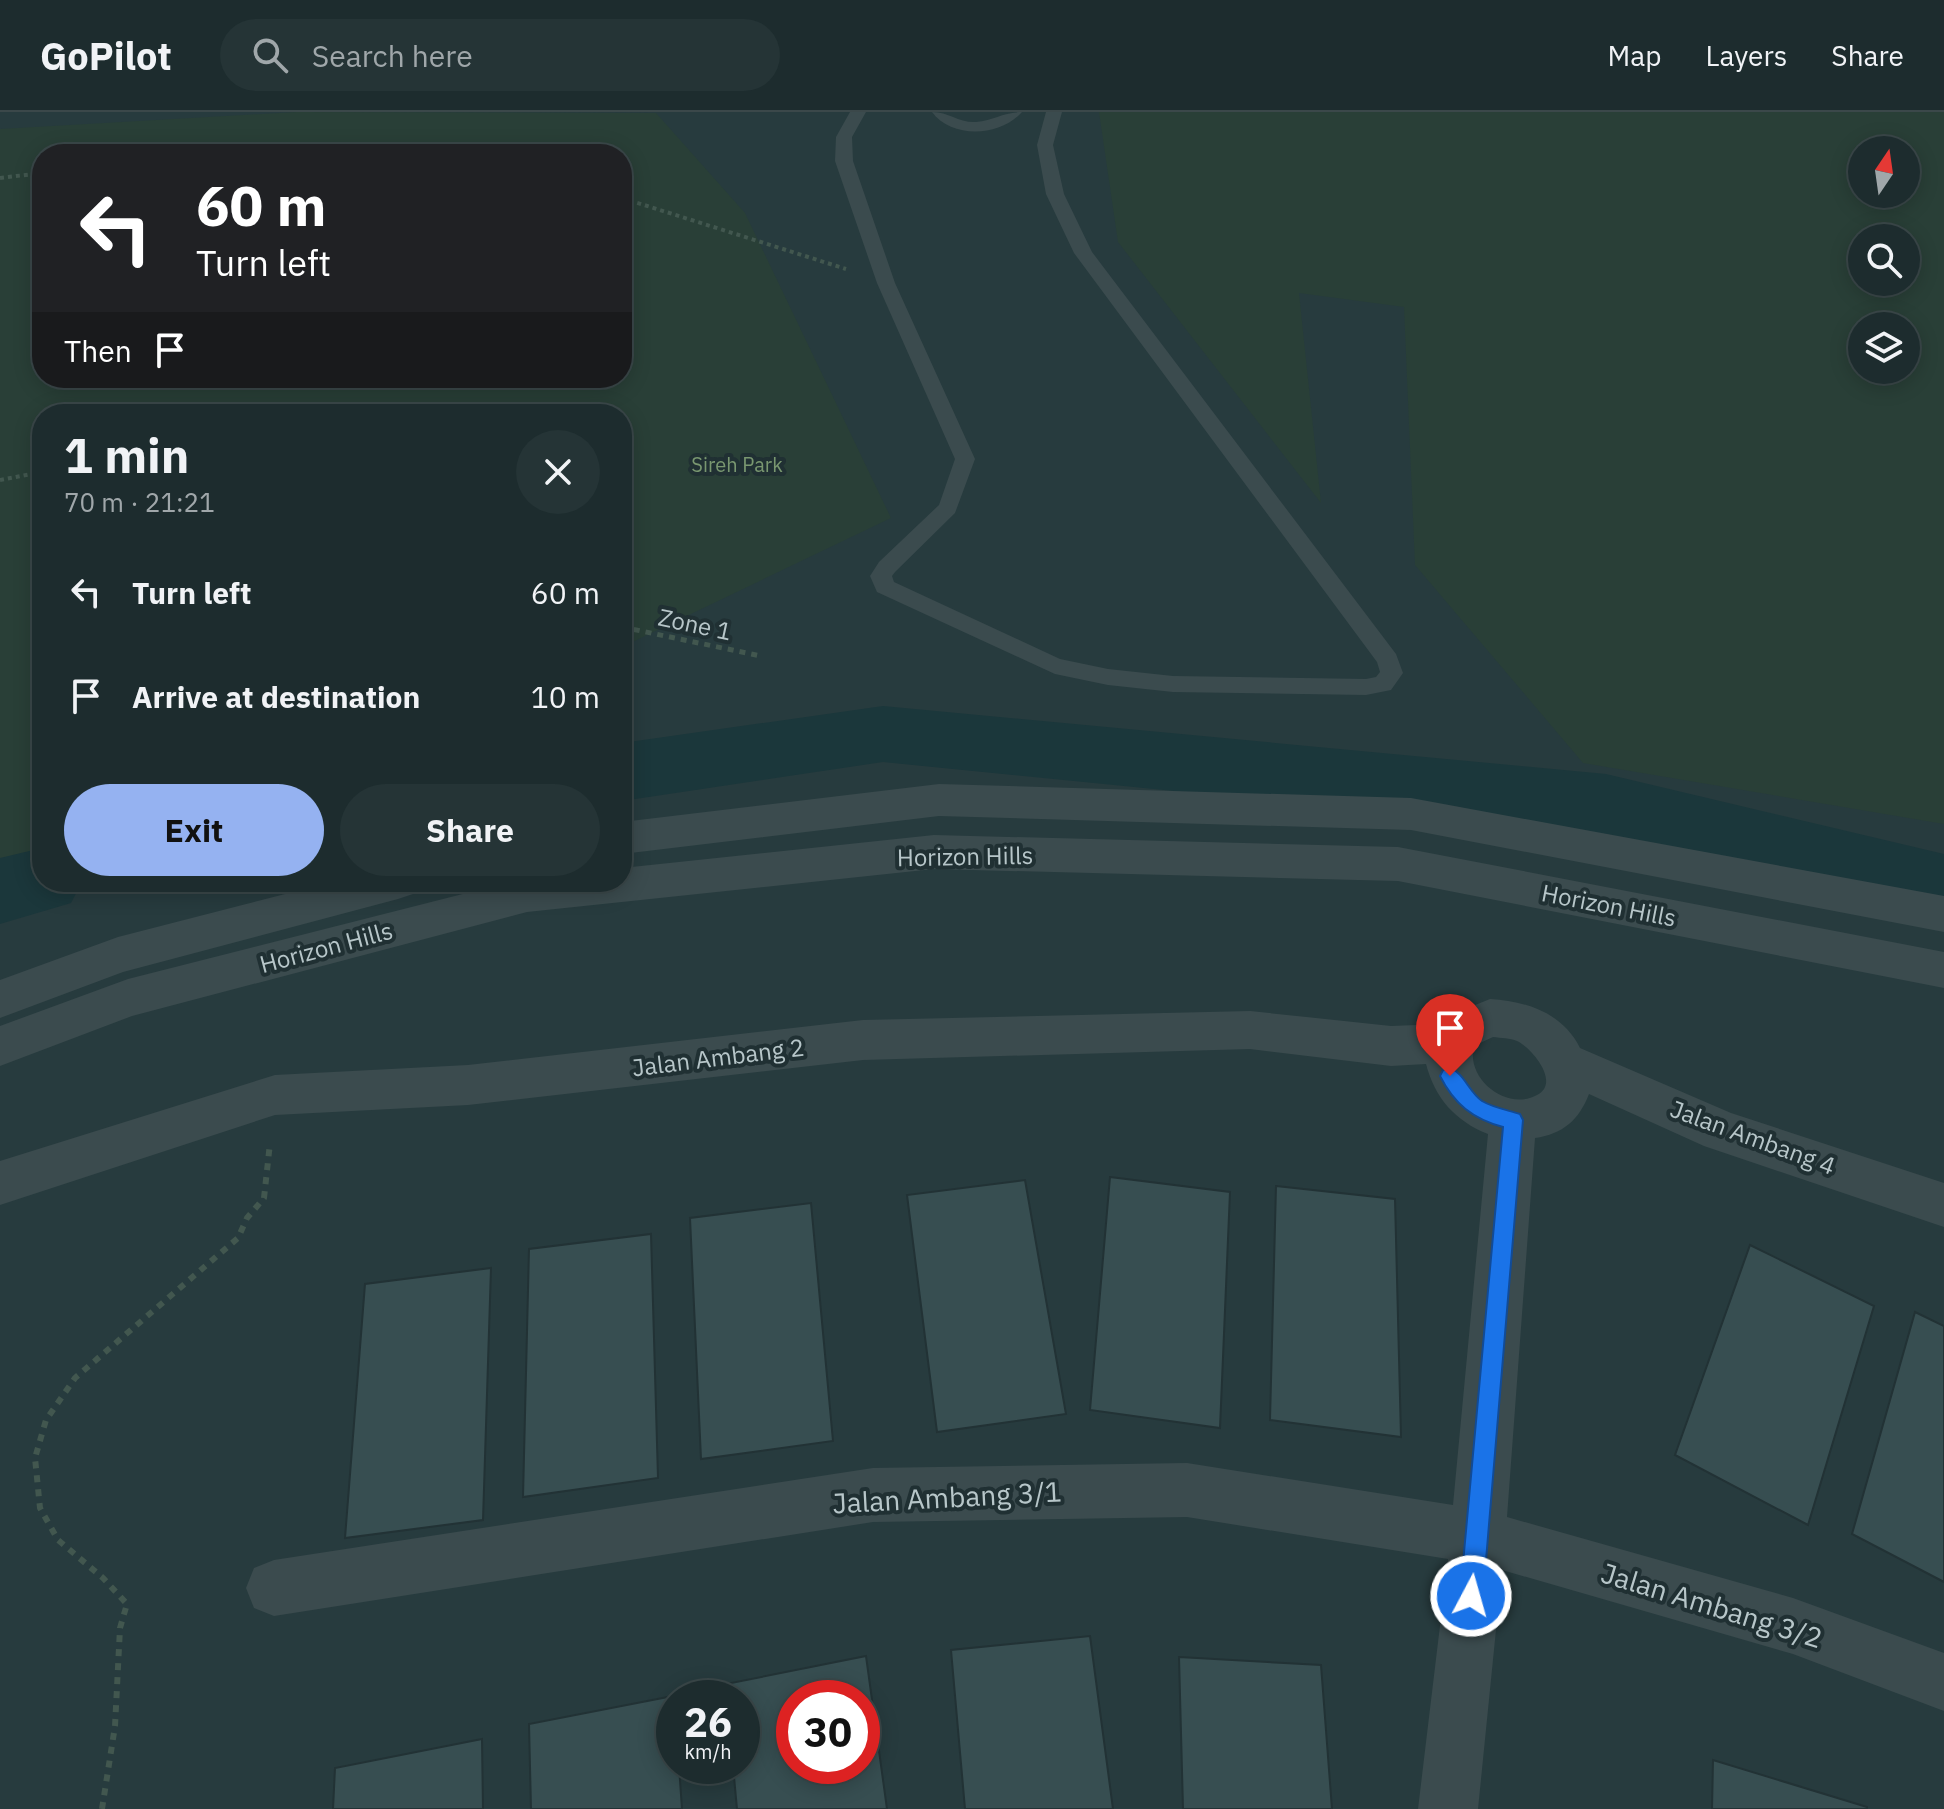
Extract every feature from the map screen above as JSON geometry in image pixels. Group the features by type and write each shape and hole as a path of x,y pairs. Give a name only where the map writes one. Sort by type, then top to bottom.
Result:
{"street":[{"path":"632,837 939,800 1411,814 1944,914"},
{"name":"Horizon Hills","path":"632,884 934,852 1398,864 1944,970"},
{"name":"Horizon Hills","path":"0,999 118,955 360,892"},
{"name":"Horizon Hills","path":"0,1046 128,998 527,895 555,892"},
{"path":"1508,1019 1544,1034 1557,1046 1565,1062 1569,1077 1567,1092 1559,1105 1547,1115 1513,1120 1493,1116 1460,1093 1450,1076 1447,1059 1451,1043 1460,1031 1473,1023 1508,1019"},
{"name":"Jalan Ambang 2","path":"0,1183 275,1095 468,1085 863,1040 1250,1030 1391,1046 1451,1043"},
{"name":"Jalan Ambang 4","path":"1565,1062 1721,1131 1944,1205"},
{"path":"1448,1809 1478,1536 1513,1120"},
{"name":"Jalan Ambang 3/1","path":"274,1588 873,1495 1187,1490 1478,1536"},
{"name":"Jalan Ambang 3/2","path":"1478,1536 1793,1626 1944,1682"}],"lane":[{"path":"858,112 844,137 844,161 886,283 965,459 948,508 887,567 881,576 885,587 1055,666 1108,677 1173,684 1366,687 1383,684 1392,673 1388,660 1083,253 1055,194 1045,145 1054,112"},
{"path":"940,112 953,124 968,127 995,122 1014,112"}],"path":[{"path":"0,178 32,174"},
{"path":"632,201 886,283"},
{"path":"0,480 32,472"},
{"name":"Zone 1","path":"632,629 761,656"},
{"path":"102,1809 115,1726 120,1628 127,1604 103,1578 58,1540 40,1508 35,1458 46,1420 75,1378 238,1238 247,1218 264,1198 275,1095"}],"green space":[{"name":"Sireh Park","path":"297,112 656,113 745,213 891,518 632,642 632,404 32,404 32,883 0,891 0,129"},
{"path":"1099,112 1944,112 1944,824 1583,763 1415,565 1404,307 1299,293 1321,503 1118,242"}],"building":[{"path":"1110,1177 1230,1192 1220,1428 1090,1410"},
{"path":"1025,1180 1066,1414 937,1432 907,1195"},
{"path":"1276,1186 1395,1199 1401,1437 1270,1420"},
{"path":"811,1203 833,1441 701,1459 690,1218"},
{"path":"651,1234 658,1478 523,1497 529,1249"},
{"path":"1750,1245 1874,1306 1808,1525 1675,1455"},
{"path":"491,1268 483,1520 345,1538 365,1284"},
{"path":"1915,1312 1944,1326 1944,1582 1852,1534"},
{"path":"1090,1636 1113,1809 965,1809 951,1650"},
{"path":"866,1656 869,1680 776,1680 776,1784 880,1784 880,1758 887,1809 737,1809 735,1784 760,1784 760,1680 746,1680"},
{"path":"1179,1657 1321,1665 1332,1809 1183,1809"},
{"path":"656,1699 656,1784 680,1784 682,1809 531,1809 529,1724"},
{"path":"482,1739 483,1809 333,1809 335,1768"},
{"path":"1713,1760 1867,1807 1867,1809 1712,1809"}],"waterway":[{"path":"632,771 883,734 1606,804 1944,887"},
{"path":"0,891 32,883"}],"route":[{"path":"1450,1076 1460,1093 1475,1106 1493,1116 1513,1120 1471,1596"}]}
